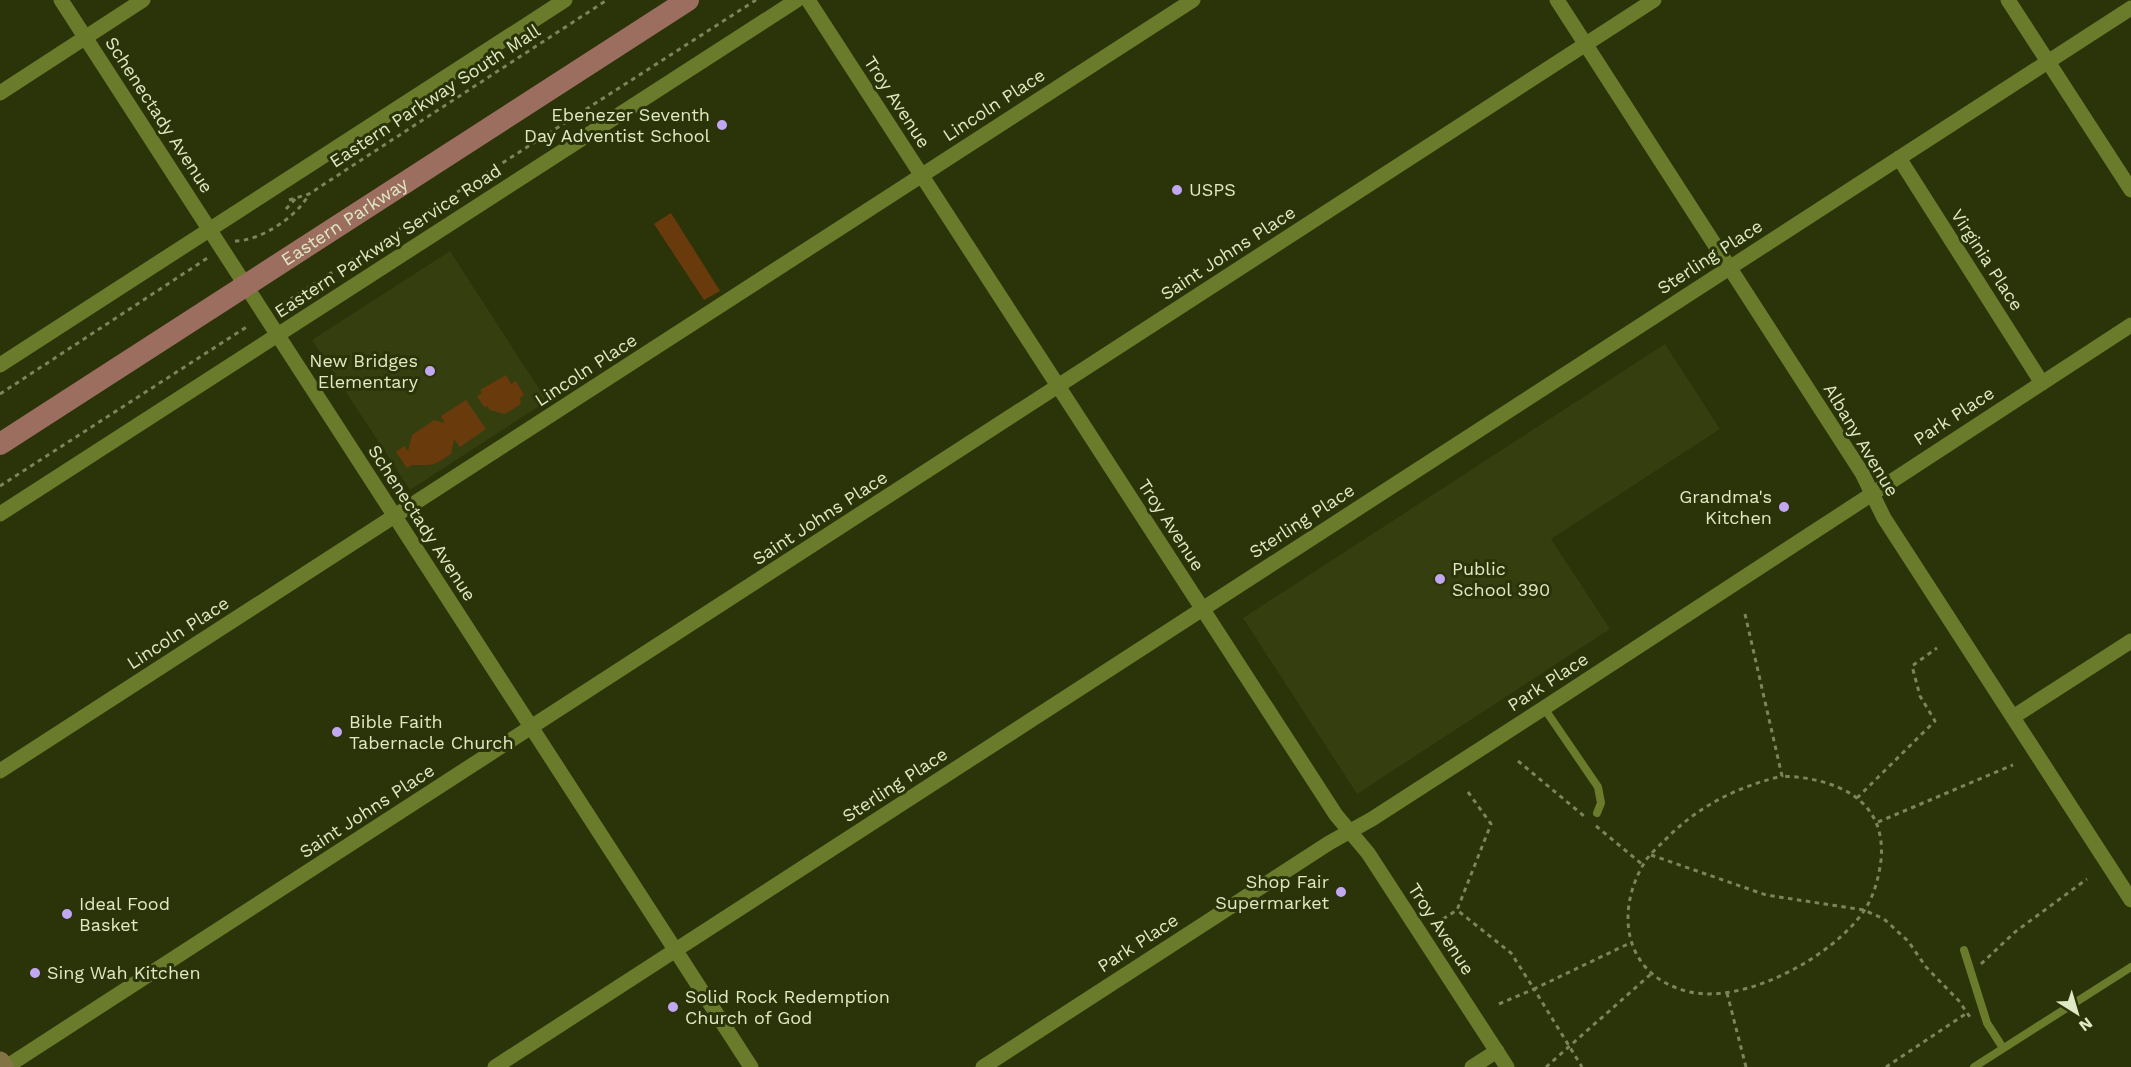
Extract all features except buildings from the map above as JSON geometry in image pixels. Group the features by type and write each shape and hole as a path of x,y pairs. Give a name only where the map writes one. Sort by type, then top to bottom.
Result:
{"main road":[{"name":"Eastern Parkway","path":"0,444 688,0"},
{"path":"0,1062 5,1067"}],"street":[{"name":"Schenectady Avenue","path":"61,0 751,1067"},
{"path":"0,93 143,0"},
{"path":"0,365 565,0"},
{"name":"Eastern Parkway Service Road","path":"0,514 796,0"},
{"name":"Troy Avenue","path":"808,0 1336,815 1368,853 1507,1067"},
{"name":"Lincoln Place","path":"0,771 1193,0"},
{"name":"Albany Avenue","path":"1557,0 1862,472 1884,518 2131,900"},
{"name":"Saint Johns Place","path":"5,1067 1654,0"},
{"path":"2008,0 2131,190"},
{"name":"Sterling Place","path":"495,1067 2131,8"},
{"name":"Virginia Place","path":"1899,158 2042,383"},
{"name":"Park Place","path":"983,1067 1544,708 2131,325"},
{"path":"2013,717 2131,641"},
{"path":"1472,1067 1497,1051"}],"lane":[{"path":"1544,708 1598,787 1601,803 1597,813"},
{"path":"1964,950 1987,1023 2003,1048"},
{"path":"1974,1067 1984,1064 2003,1048 2131,967"}],"path":[{"name":"Eastern Parkway South Mall","path":"281,205 309,194 607,0"},
{"path":"283,304 756,0"},
{"name":"Eastern Parkway South Mall","path":"237,232 233,242 252,241 301,208 309,194"},
{"path":"286,209 297,197"},
{"path":"0,393 210,256"},
{"path":"0,486 248,326"},
{"path":"1744,614 1782,776"},
{"path":"1857,798 1935,720 1920,696 1912,666 1938,648"},
{"path":"1518,761 1643,866"},
{"path":"1878,822 2013,765"},
{"path":"1782,776 1809,777 1830,783 1857,798 1878,822 1882,845 1879,871 1864,910 1839,936 1806,962 1780,976 1727,993 1690,992 1671,986 1640,964 1630,943 1629,915 1634,884 1650,855 1696,813 1727,793 1782,776"},
{"path":"1443,919 1457,910 1491,824 1468,792"},
{"path":"1650,855 1766,895 1864,910 1884,919 1908,941 1926,968 1959,1001 1973,1023 1987,1023"},
{"path":"1972,974 2023,925 2087,879"},
{"path":"1457,910 1511,953 1582,1067"},
{"path":"1499,1004 1630,943"},
{"path":"1546,1067 1651,974"},
{"path":"1727,993 1746,1067"},
{"path":"1886,1067 1967,1013"}],"shaded area":[{"path":"671,213 720,291 704,300 654,224"},
{"name":"New Bridges Elementary","path":"450,251 547,401 410,490 312,340"},
{"name":"Public School 390","path":"1665,344 1720,429 1551,539 1610,629 1357,794 1243,618"},
{"path":"506,375 511,384 516,381 524,395 520,398 521,404 505,414 490,410 487,406 484,407 477,396 482,393 480,390"},
{"path":"466,400 486,429 460,447 454,439 451,454 436,463 412,465 407,468 396,452 404,446 408,451 412,435 434,420 445,423 441,416"}],"place":[{"name":"Ebenezer Seventh Day Adventist School","path":"722,125"},
{"name":"USPS","path":"1177,190"},
{"name":"New Bridges Elementary","path":"430,371"},
{"name":"Grandma's Kitchen","path":"1784,507"},
{"name":"Public School 390","path":"1440,579"},
{"name":"Bible Faith Tabernacle Church","path":"337,732"},
{"name":"Shop Fair Supermarket","path":"1341,892"},
{"name":"Ideal Food Basket","path":"67,914"},
{"name":"Sing Wah Kitchen","path":"35,973"},
{"name":"Solid Rock Redemption Church of God","path":"673,1007"}]}
